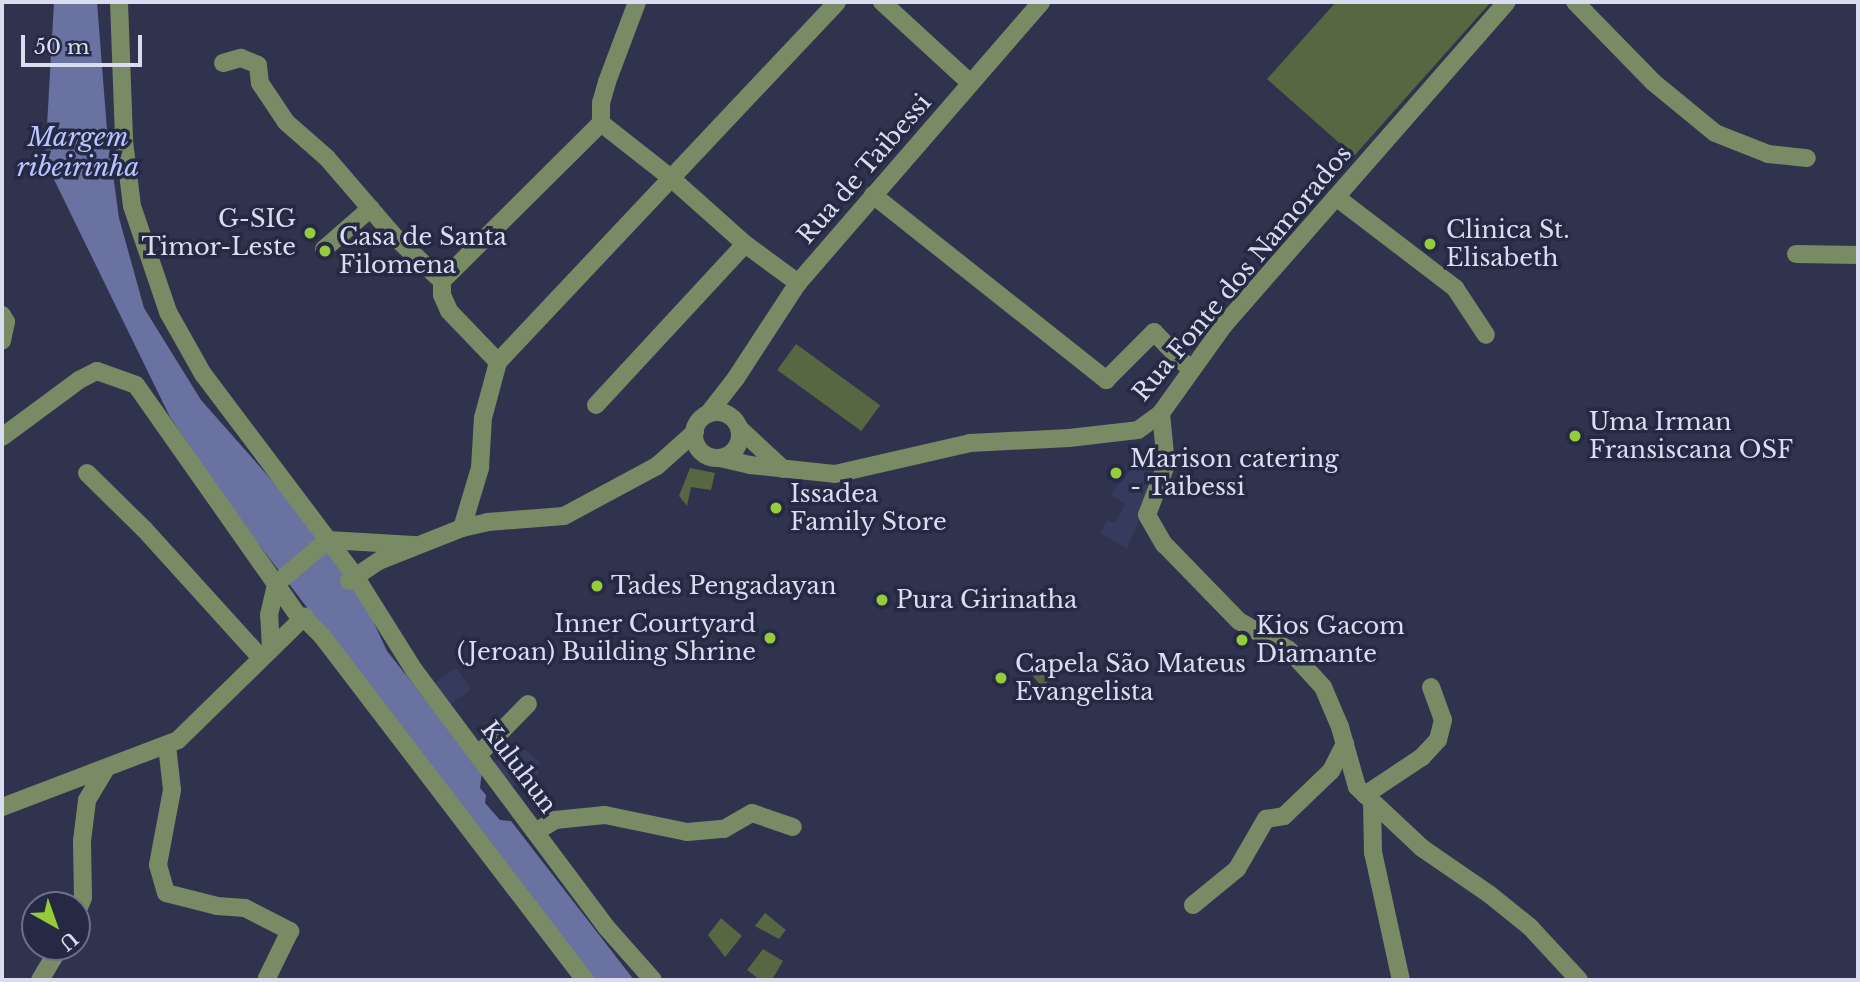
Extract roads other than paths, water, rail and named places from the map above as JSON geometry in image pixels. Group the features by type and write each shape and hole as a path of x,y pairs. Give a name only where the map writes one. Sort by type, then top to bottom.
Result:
{"street":[{"name":"Kuluhun","path":"119,2 124,141 132,206 168,312 203,374 327,541 414,670 607,928 653,980"},
{"path":"442,281 601,123 601,103 607,82 637,2"},
{"path":"463,528 480,468 483,418 498,362 837,2"},
{"path":"882,2 970,83"},
{"name":"Rua de Taibessi","path":"708,414 736,378 798,284 1041,2"},
{"name":"Rua Fonte dos Namorados","path":"712,456 783,469 835,474 970,443 1138,430 1161,413 1224,325 1507,2"},
{"path":"1575,2 1653,82 1715,133 1768,155 1807,158"},
{"path":"223,63 241,58 258,65 260,83 271,104 300,135 327,158 370,208 442,281 442,295 449,311 498,362"},
{"path":"601,123 671,178 745,244 798,284"},
{"path":"873,195 1106,380 1154,332 1190,369"},
{"path":"1336,197 1455,288 1486,335"},
{"path":"324,249 370,208"},
{"path":"596,405 644,349 745,244"},
{"path":"1796,254 1858,255"},
{"path":"2,315 6,322 2,341"},
{"path":"2,437 79,380 97,371 136,385 303,617 330,646 584,980"},
{"path":"657,466 734,450 740,436 736,378"},
{"path":"352,579 379,561 463,528 487,522 564,516 620,489 657,466 695,432 702,418 708,414 723,412 783,469"},
{"path":"1161,413 1166,465 1147,515 1164,544 1239,621 1289,650 1323,687 1345,743 1357,788 1422,848 1489,894 1530,928 1579,980"},
{"path":"695,432 698,448 712,456"},
{"path":"87,473 266,654"},
{"path":"266,654 269,615 279,582 327,541 418,545"},
{"path":"2,807 178,740 303,617"},
{"path":"1368,798 1422,757 1437,740 1443,720 1431,687"},
{"path":"479,754 528,704"},
{"path":"1193,905 1237,869 1266,819 1284,816 1331,771 1345,743"},
{"path":"167,745 172,790 158,865 166,893 217,906 245,908 290,931 268,980"},
{"path":"83,891 82,841 87,800 106,768"},
{"path":"1368,798 1373,852 1401,980"},
{"path":"537,831 555,820 605,815 687,832 724,829 752,813 793,827"},
{"path":"40,980 52,961"}],"water":[{"name":"Margem ribeirinha","path":"54,2 97,2 107,130 119,218 144,308 201,400 276,485 360,593 387,651 482,771 480,788 486,795 485,803 500,820 511,821 634,980 591,980 228,504 170,417 45,161"}],"place":[{"name":"G-SIG Timor-Leste","path":"310,233"},
{"name":"Clinica St. Elisabeth","path":"1430,244"},
{"name":"Casa de Santa Filomena","path":"325,251"},
{"name":"Uma Irman Fransiscana OSF","path":"1575,436"},
{"name":"Marison catering - Taibessi","path":"1116,473"},
{"name":"Issadea Family Store","path":"776,508"},
{"name":"Tades Pengadayan","path":"597,586"},
{"name":"Pura Girinatha","path":"882,600"},
{"name":"Inner Courtyard (Jeroan) Building Shrine","path":"770,638"},
{"name":"Kios Gacom Diamante","path":"1242,640"},
{"name":"Capela São Mateus Evangelista","path":"1001,678"}]}
